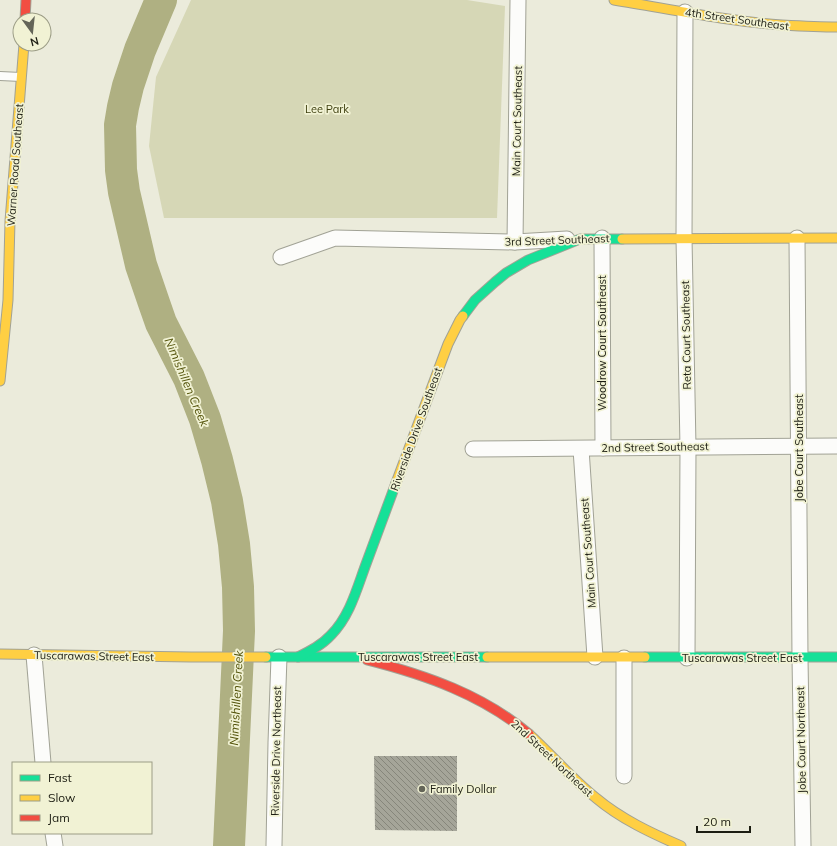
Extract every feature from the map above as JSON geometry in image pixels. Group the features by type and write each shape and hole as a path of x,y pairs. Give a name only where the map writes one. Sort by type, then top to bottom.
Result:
{"street":[{"path":"25,12 26,0"},
{"name":"Main Court Southeast","path":"516,242 518,0"},
{"name":"4th Street Southeast","path":"614,0 685,12 772,24 837,27"},
{"name":"Reta Court Southeast","path":"685,12 684,238 688,447 687,658"},
{"name":"Warner Road Southeast","path":"0,382 8,300 5,223 23,52"},
{"name":"3rd Street Southeast","path":"280,257 335,238 516,242 602,238 837,238"},
{"name":"Woodrow Court Southeast","path":"602,238 603,448"},
{"name":"Jobe Court Southeast","path":"797,238 800,658"},
{"name":"Riverside Drive Southeast","path":"298,657 318,646 328,638 337,629 348,612 448,344 460,320 475,300 506,273 528,260 580,239"},
{"name":"2nd Street Southeast","path":"473,448 837,446"},
{"name":"Main Court Southeast","path":"580,448 595,658"},
{"name":"Tuscarawas Street East","path":"0,654 192,657 837,657"},
{"path":"34,655 43,762"},
{"name":"Riverside Drive Northeast","path":"271,657 276,743 274,846"},
{"name":"2nd Street Northeast","path":"350,657 390,666 440,682 488,705 522,728 584,788 605,806 658,836 681,846"},
{"path":"624,658 624,776"},
{"name":"Jobe Court Northeast","path":"800,658 803,846"},
{"path":"52,834 55,846"}],"lane":[{"path":"0,76 21,78"}],"green space":[{"name":"Lee Park","path":"191,0 467,0 505,6 497,218 164,218 149,146 156,77"}],"building":[{"path":"374,756 457,756 457,831 375,830"}],"waterway":[{"name":"Nimishillen Creek","path":"161,0 140,50 128,86 123,107 120,125 121,170 124,192 141,265 161,323 189,378 205,419 227,501 234,544 238,587 239,631 229,846"}],"traffic: fast":[{"path":"463,316 475,300 495,282 506,273 528,260 580,239 622,239"},
{"path":"298,657 324,642 338,627 348,611 396,483"},
{"path":"266,657 487,657"},
{"path":"645,657 837,657"}],"traffic: slow":[{"path":"614,0 740,21 782,25 837,27"},
{"path":"0,381 8,300 10,221 23,52"},
{"path":"622,239 837,238"},
{"path":"396,483 448,344 463,316"},
{"path":"0,654 266,657"},
{"path":"487,657 645,657"},
{"path":"529,734 587,791 606,806 637,825 681,846"}],"traffic: jam":[{"path":"25,12 26,0"},
{"path":"367,660 411,672 473,697 493,708 529,734"}],"place":[{"name":"Family Dollar","path":"422,789"}]}
